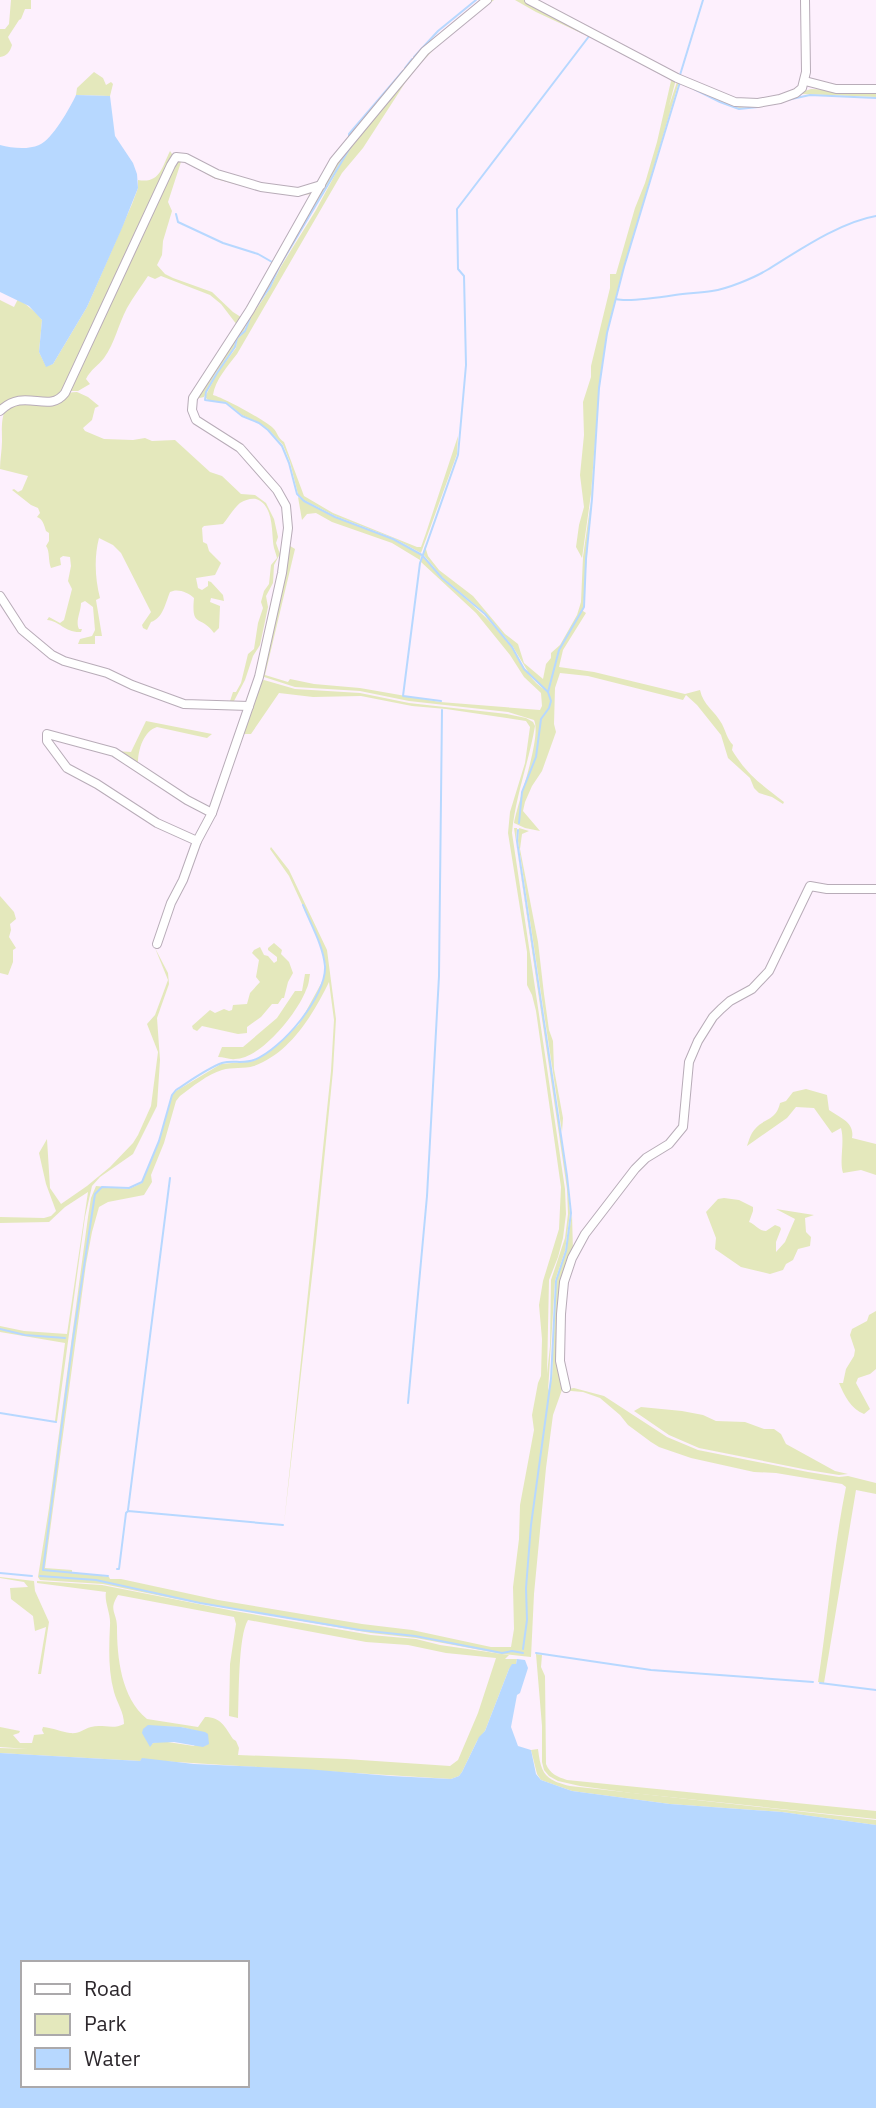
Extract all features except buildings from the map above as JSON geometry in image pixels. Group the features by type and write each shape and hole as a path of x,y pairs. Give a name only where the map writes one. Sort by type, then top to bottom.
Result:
{"street":[{"path":"157,944 197,841 212,813 260,677 288,528 288,513 277,491 240,448 201,425 193,416 193,398 250,310 334,161 409,69 436,41 487,0"},
{"path":"529,0 677,78 735,102 758,103 780,99 802,88 805,81 805,0"},
{"path":"805,81 836,89 876,89"},
{"path":"0,411 11,402 21,399 52,402 65,393 176,157 186,158 216,174 261,187 298,192 321,185"},
{"path":"0,596 22,630 52,655 64,661 107,673 184,704 249,706"},
{"path":"197,841 157,823 67,768 47,741 47,734 114,752 187,800 212,813"},
{"path":"566,1388 561,1361 561,1322 564,1282 572,1258 585,1234 635,1168 669,1144 683,1127 689,1062 713,1017 730,1001 752,989 769,971 810,886 876,889"}],"green space":[{"path":"11,0 31,0 31,9 25,9 8,37 12,45 10,50 0,57 0,29 5,29 9,24"},
{"path":"489,0 494,0 441,42 421,63 363,148 342,173 237,354 219,379 213,395 245,410 274,429 284,442 304,496 333,513 417,547 421,547 458,436 457,454 421,553 393,538 335,516 304,500 298,494 283,445 268,429 242,415 226,402 209,401 205,397 217,373 236,348 237,339 245,331 249,320 271,287 316,210 352,143 279,267 270,287 248,319 244,331 236,338 235,347 216,373 204,397 195,399 335,162 427,53"},
{"path":"515,0 526,0 591,34 583,34"},
{"path":"592,34 676,79 669,106 678,79 736,103 759,103 811,89 876,92 876,97 802,94 772,104 739,108 679,82 607,333 582,558 576,547 584,507 580,475 584,435 583,402 610,288 610,274 616,274 645,183 671,81 667,75 632,59"},
{"path":"94,72 103,78 106,85 111,82 113,84 110,96 76,95 77,88"},
{"path":"170,151 174,157 59,399 28,399 0,410 0,300 14,307 18,299 42,320 39,352 46,366 53,364 87,307 132,204 138,180 145,181 156,177"},
{"path":"179,157 240,184 279,192 304,192 314,189 317,192 274,264 272,262 311,199 311,194 278,193 241,186 215,178 181,162 168,202 172,211 163,241 162,255 157,265 173,278 212,292 244,319 192,398 191,410 195,420 189,412 190,398 237,325 221,304 210,295 161,276 155,279 148,276 132,300 108,352 86,379 90,384 78,391 67,391 174,160"},
{"path":"77,392 99,406 95,408 92,420 83,428 85,431 104,439 175,440 210,472 222,476 241,494 255,495 266,503 274,519 280,554 274,565 273,583 266,596 268,607 260,645 234,701 230,701 233,692 236,692 241,683 248,654 254,649 263,608 261,602 269,584 271,565 277,558 269,514 262,502 256,499 240,503 223,524 202,528 203,542 221,563 215,575 196,578 198,588 202,590 208,586 208,581 223,595 224,601 211,598 210,602 220,606 219,628 214,633 196,618 194,598 179,591 170,592 161,614 151,622 147,630 143,628 142,625 151,612 121,553 113,545 99,538 96,568 100,598 96,600 102,636 95,636 95,644 78,644 80,639 92,636 95,630 93,607 85,601 81,603 78,620 81,632 71,631 47,620 49,617 60,623 64,620 72,589 68,581 70,557 63,556 60,558 61,565 51,568 46,546 49,533 37,517 40,513 38,508 12,490 22,490 28,476 0,469 3,419 6,409 13,403 42,404"},
{"path":"298,497 330,515 393,539 421,555 420,560 392,543 332,522 316,513 307,514 302,520"},
{"path":"591,501 583,611 586,613 563,650 559,667 594,672 685,694 700,690 722,724 738,759 755,779 784,802 783,804 754,788 750,778 728,758 721,735 686,695 683,700 588,676 560,673 555,688 556,732 542,771 532,786 523,811 540,831 525,828 514,823 535,740 534,720 508,712 409,701 360,691 295,687 261,676 287,544 295,549 265,675 288,682 290,679 360,688 440,702 540,710 541,693 524,677 476,613 421,562 422,556 441,576 423,554 425,546 428,556 439,570 473,596 505,634 518,644 524,663 543,679 551,653 560,645 577,615 581,602 583,557","holes":["443,578 485,613 513,647 530,675 547,691 532,679 493,624"]},
{"path":"261,681 295,689 360,693 409,703 507,714 526,718 535,726 512,833 565,1189 563,1238 549,1280 547,1374 551,1280 565,1238 568,1214 567,1189 514,828 517,828 516,841 567,1176 570,1213 565,1251 555,1281 548,1391 552,1379 556,1281 566,1251 572,1214 573,1251 566,1269 563,1387 553,1415 546,1468 531,1657 371,1633 103,1584 40,1580 38,1577 88,1217 96,1186 129,1189 142,1183 159,1142 172,1095 221,1064 254,1061 278,1045 299,1024 323,980 326,966 319,941 289,876 271,847 289,870 327,950 336,1019 316,1241 284,1524 331,1071 334,1020 329,982 308,1020 279,1052 254,1066 217,1072 180,1096 151,1175 152,1182 144,1195 108,1202 99,1207 86,1264 45,1568 121,1579 218,1600 412,1630 491,1647 511,1647 520,1505 534,1430 532,1415 541,1376 539,1305 543,1281 559,1229 561,1187 536,1011 527,985 527,952 508,833 510,812 525,763 530,727 526,721 412,706 361,696 313,697 279,693 251,734 243,734"},
{"path":"146,721 212,734 207,738 157,727 149,732 143,741 138,763 186,795 116,751 131,752"},
{"path":"519,828 529,831 522,834 520,849 553,1041 554,1069 563,1118 562,1132 518,841"},
{"path":"0,896 14,912 16,919 10,924 9,937 16,948 13,950 13,962 8,975 0,973"},
{"path":"274,943 282,950 281,954 289,962 293,973 284,998 278,1004 272,1004 261,1017 247,1027 247,1033 238,1034 202,1026 197,1031 193,1029 192,1026 210,1010 215,1013 224,1009 229,1011 233,1005 247,1004 250,993 260,982 256,977 259,960 252,953 260,947 264,955 274,963 277,957 268,948"},
{"path":"155,948 168,973 169,984 157,1018 160,1060 157,1106 133,1154 100,1177 92,1186 85,1217 57,1422 65,1343 0,1332 0,1326 24,1331 67,1334 88,1192 65,1207 49,1222 0,1223 0,1217 44,1218 56,1211 39,1153 47,1139 50,1188 61,1204 110,1167 138,1135 151,1106 158,1052 147,1024 155,1015 168,980"},
{"path":"305,974 310,974 302,999 287,1022 267,1043 245,1057 218,1057 222,1047 243,1047 277,1018 295,991 302,991"},
{"path":"806,1089 827,1095 829,1110 849,1124 852,1138 876,1144 876,1175 861,1170 843,1173 841,1128 832,1133 814,1108 796,1107 787,1118 747,1146 758,1125 776,1113 780,1103 786,1101 793,1092"},
{"path":"718,1199 739,1200 753,1207 749,1222 761,1230 766,1231 775,1225 780,1227 776,1252 785,1242 795,1219 776,1209 814,1215 805,1218 806,1232 811,1237 810,1246 798,1249 793,1260 786,1264 783,1270 770,1274 741,1267 715,1249 716,1238 706,1212"},
{"path":"876,1311 876,1369 858,1378 856,1383 870,1409 864,1414 852,1405 839,1383 843,1383 846,1369 854,1356 855,1350 850,1335 852,1329 867,1321 869,1315"},
{"path":"574,1388 604,1396 667,1437 698,1450 876,1483 876,1494 856,1490 824,1683 818,1682 846,1487 842,1484 776,1473 754,1472 691,1458 659,1447 628,1425 600,1398 583,1392 563,1393"},
{"path":"641,1407 682,1411 716,1421 745,1422 764,1429 774,1429 781,1434 786,1444 835,1471 848,1474 808,1470 699,1448 669,1435 634,1411"},
{"path":"0,1577 34,1581 35,1591 49,1622 41,1674 38,1674 46,1627 35,1631 33,1616 11,1599 10,1588 28,1587 24,1582"},
{"path":"37,1583 102,1585 371,1635 416,1639 509,1655 505,1659 517,1659 516,1664 509,1669 485,1731 462,1772 451,1779 143,1758 140,1761 0,1753 0,1748 28,1749 0,1747 0,1727 20,1731 13,1735 20,1743 32,1743 34,1735 44,1734 43,1727 73,1733 91,1727 116,1727 124,1724 111,1675 110,1621 106,1592","holes":["118,1595 234,1617 236,1624 230,1664 229,1716 238,1718 242,1639 248,1620 366,1642 408,1645 446,1653 496,1658 478,1713 458,1760 450,1766 238,1755 236,1741 215,1719 205,1717 198,1727 147,1719 138,1710 122,1676 117,1622 113,1608","148,1726 181,1727 205,1733 194,1746 161,1741 150,1744"]},
{"path":"536,1654 542,1655 541,1667 545,1676 546,1764 557,1776 567,1780 876,1811 876,1819 631,1793 558,1781 549,1776 542,1762"},
{"path":"538,1749 546,1775 570,1786 876,1820 876,1825 782,1812 670,1804 572,1791 541,1780 531,1750"}],"water":[{"path":"76,95 110,96 115,136 133,163 138,188 87,307 53,364 46,367 39,352 42,320 29,306 0,292 0,145 25,148 44,142 60,123"},
{"path":"517,1659 525,1660 528,1668 517,1695 511,1727 518,1746 531,1750 536,1774 541,1780 572,1791 670,1804 782,1812 876,1825 876,2108 0,2108 0,1753 140,1761 142,1758 194,1764 451,1779 462,1772 479,1737 485,1731 512,1664 516,1664"},
{"path":"148,1725 205,1732 208,1734 209,1744 203,1747 174,1742 153,1743 150,1747 142,1733"}],"waterway":[{"path":"414,57 438,31 476,0"},
{"path":"680,75 703,0"},
{"path":"441,701 403,696 420,563 458,455 466,365 464,276 458,269 457,209 590,35"},
{"path":"405,68 412,59"},
{"path":"349,136 403,71"},
{"path":"548,692 559,650 584,607 599,388 607,333 624,267 680,82"},
{"path":"694,89 739,109 758,107"},
{"path":"787,100 810,95 876,98"},
{"path":"256,307 351,146"},
{"path":"176,214 178,222 272,262"},
{"path":"616,299 645,299 725,288 762,273 848,224 876,216"},
{"path":"250,318 245,331 237,338 235,347 206,392 205,400 226,403 242,416 268,430 282,446 297,494 304,501 335,517 393,539 422,555 442,578 485,614 512,647 524,669 548,692 551,701 541,719 536,757 522,792 519,823"},
{"path":"408,1403 427,1196 439,976 442,710"},
{"path":"518,830 517,841 571,1213 566,1251 556,1281 551,1379 531,1525 526,1588 527,1620 523,1649"},
{"path":"108,1576 43,1570 95,1194 102,1187 129,1188 142,1182 176,1090 222,1063 250,1061 265,1054 289,1034 311,1006 324,978 325,966 319,943 303,905"},
{"path":"128,1510 170,1178"},
{"path":"0,1329 25,1335 65,1338"},
{"path":"0,1413 56,1422"},
{"path":"117,1569 128,1511 283,1525"},
{"path":"0,1573 32,1576"},
{"path":"40,1576 96,1580 200,1603 360,1630 415,1636 502,1653 523,1653"},
{"path":"536,1653 651,1670 813,1682"},
{"path":"820,1683 876,1690"}]}
